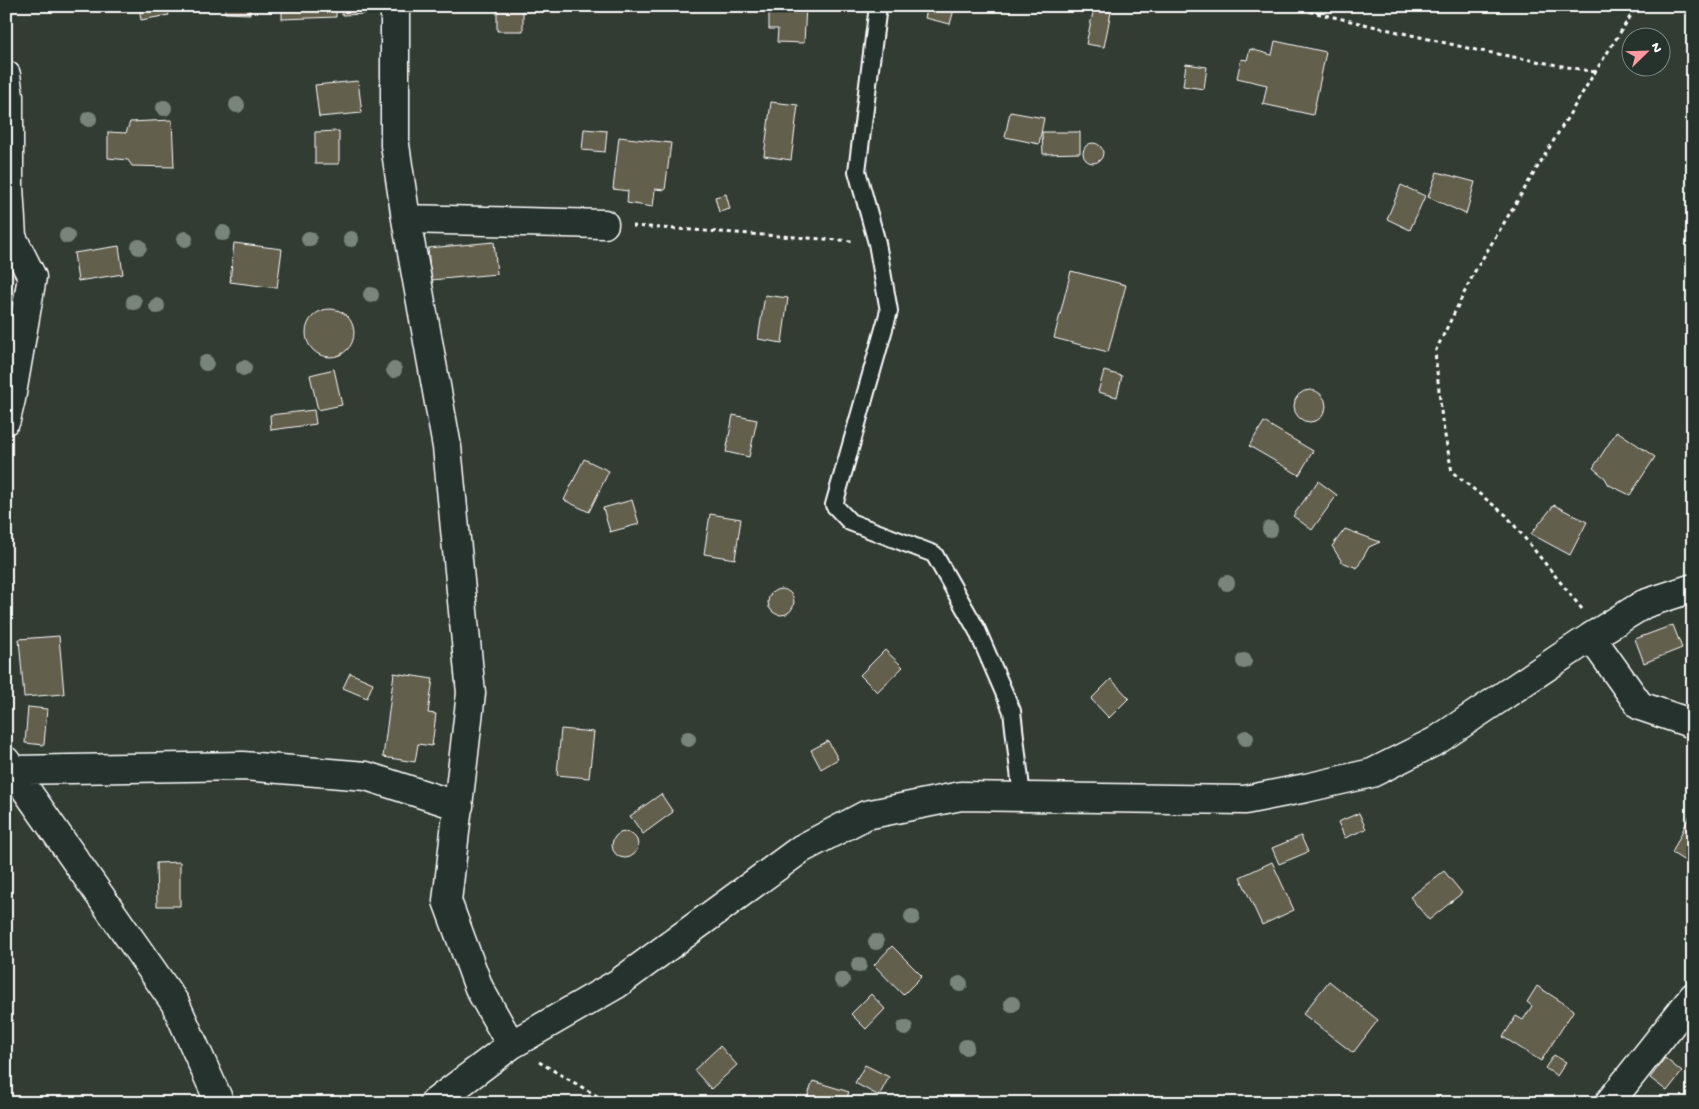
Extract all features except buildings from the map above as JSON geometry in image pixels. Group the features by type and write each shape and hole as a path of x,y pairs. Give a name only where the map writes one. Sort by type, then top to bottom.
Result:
{"street":[{"path":"395,6 395,145 406,219 447,447 471,693 447,901 479,988 511,1045"},
{"path":"6,75 9,96 12,237 32,277 12,399 6,420"},
{"path":"406,219 604,224"},
{"path":"434,1103 511,1045 617,984 801,849 866,815 961,796 1244,800 1372,773 1436,741 1591,637 1644,604 1693,588"},
{"path":"1591,637 1640,706 1693,724"},
{"path":"9,765 243,766 328,772 366,776 459,806"},
{"path":"9,765 175,1003 220,1103"},
{"path":"1609,1103 1693,997"}],"lane":[{"path":"878,6 857,171 877,243 889,311 834,505 850,522 934,554 977,630 1012,711 1022,797"}],"path":[{"path":"1286,6 1476,50 1595,72"},
{"path":"1591,637 1581,607 1530,543 1506,516 1452,472 1442,420 1435,352 1475,271 1595,72 1638,6"},
{"path":"604,224 877,243"},
{"path":"511,1045 609,1103"}]}
